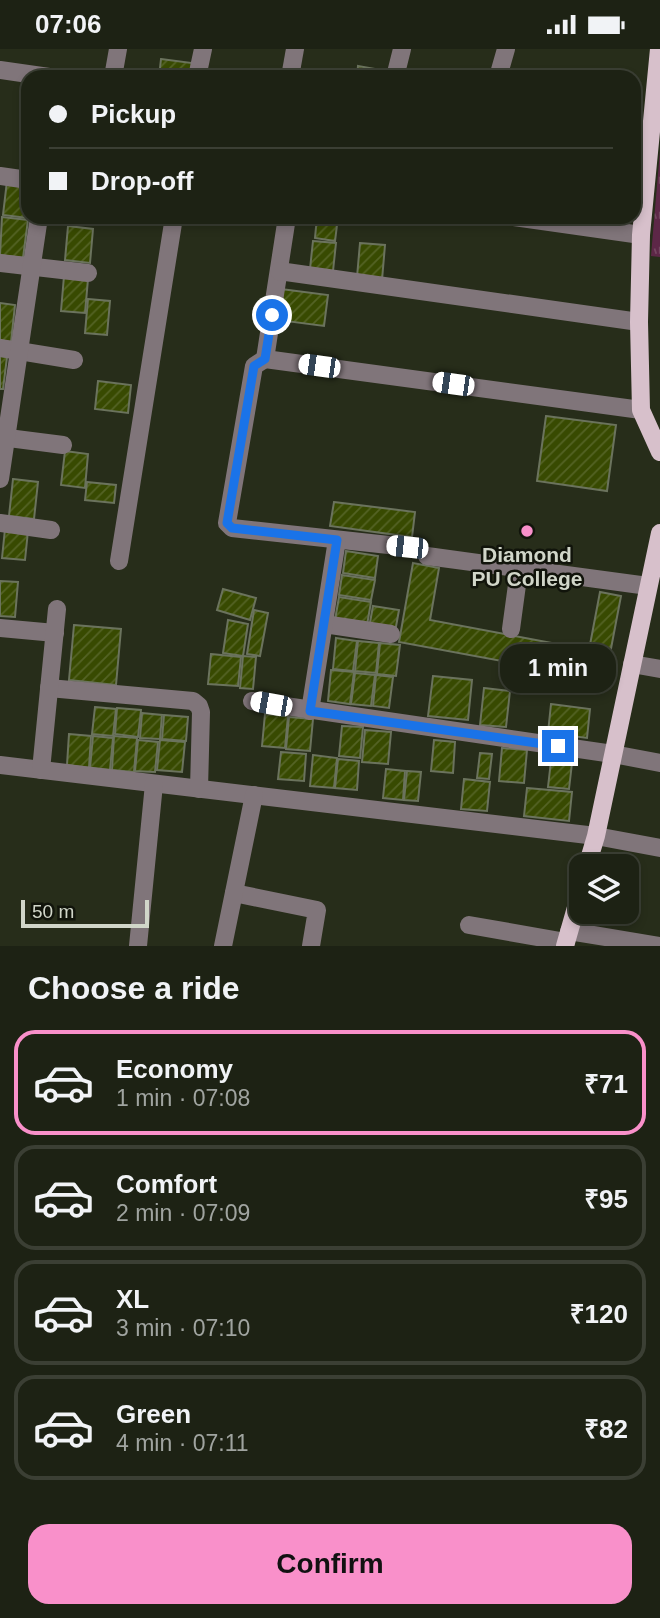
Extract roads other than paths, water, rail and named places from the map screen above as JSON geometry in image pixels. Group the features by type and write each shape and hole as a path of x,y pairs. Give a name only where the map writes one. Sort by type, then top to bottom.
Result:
{"main road":[{"path":"641,206 659,49"},
{"path":"639,224 641,410 656,435 660,452"},
{"path":"591,854 660,533"}],"street":[{"path":"114,70 118,49"},
{"path":"198,70 203,49"},
{"path":"291,70 295,49"},
{"path":"397,70 402,49"},
{"path":"500,70 506,49"},
{"path":"0,70 21,73"},
{"path":"0,176 21,179"},
{"path":"0,479 3,438 38,224"},
{"path":"119,561 173,224"},
{"path":"265,359 286,224"},
{"path":"0,263 88,273"},
{"path":"279,271 639,323"},
{"path":"0,348 74,360"},
{"path":"407,547 232,528 227,523 254,366 265,359 641,410"},
{"path":"3,438 62,445"},
{"path":"0,523 51,530"},
{"path":"310,711 337,540"},
{"path":"426,556 648,586"},
{"path":"511,629 519,570"},
{"path":"41,770 57,608"},
{"path":"324,624 391,634"},
{"path":"0,628 55,633"},
{"path":"632,664 660,669"},
{"path":"49,688 193,701 200,706 201,712 199,789"},
{"path":"252,701 660,763"},
{"path":"0,765 596,836 660,848"},
{"path":"138,946 153,784"},
{"path":"223,946 254,795"},
{"path":"234,893 317,910 312,946"},
{"path":"469,925 567,940 660,946"}],"place":[{"name":"Diamond PU College","path":"527,531"}]}
